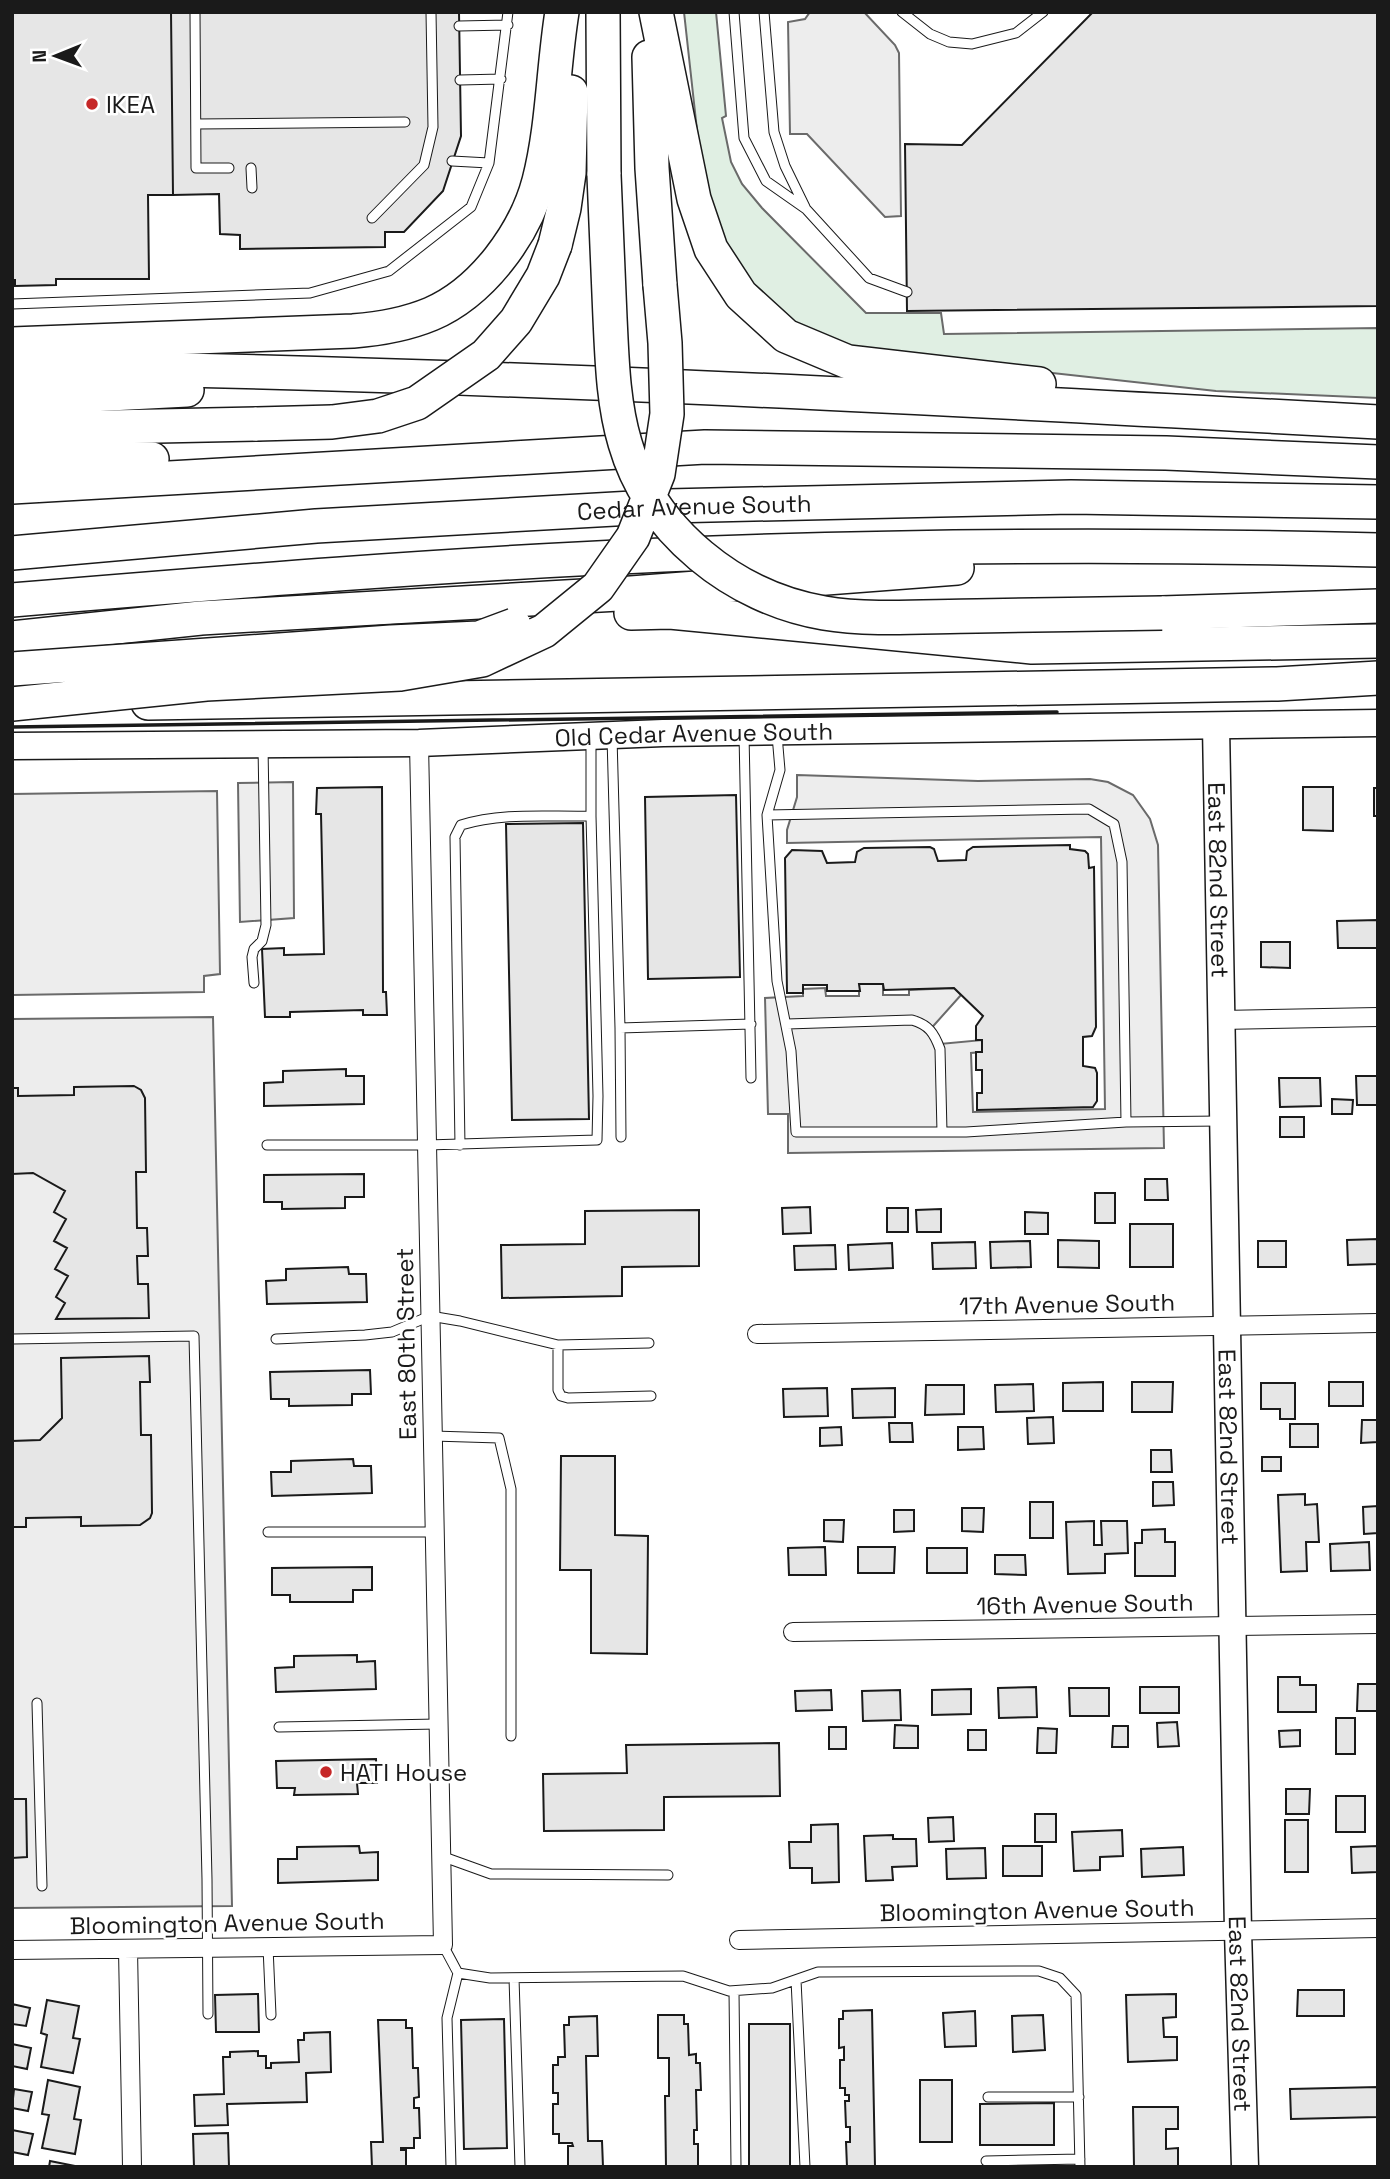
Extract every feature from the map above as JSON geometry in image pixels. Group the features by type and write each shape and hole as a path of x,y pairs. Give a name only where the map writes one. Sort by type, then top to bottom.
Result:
{"highway":[{"path":"12,344 365,330 431,314 456,299 502,255 527,214 539,182 562,12"},
{"path":"12,429 257,425 332,422 378,416 417,403 485,355 516,321 542,276 555,245 569,173 573,12"},
{"path":"603,12 604,175 612,350 618,411 625,443 635,470 651,500 692,548 716,568 784,603 825,613 900,617 1378,606"},
{"path":"12,704 206,684 400,674 482,660 544,631 598,587 633,537 658,474 667,414 665,343 652,168 650,12"},
{"path":"656,12 694,199 711,248 741,295 786,336 848,362 1069,388 1136,409"},
{"path":"12,669 479,638 537,615 583,574 617,530 641,478 651,413 652,346 660,285"},
{"path":"12,367 204,370 484,380 1378,422"},
{"path":"12,400 203,389 484,380"},
{"path":"12,487 705,447 1166,453 1378,462"},
{"path":"12,458 445,460"},
{"name":"Cedar Avenue South","path":"12,553 316,526 668,506 1071,497 1378,502"},
{"path":"12,638 201,618 618,594 1232,546"},
{"name":"Cedar Avenue South","path":"12,600 319,574 663,555 922,548 1232,546 1378,550"},
{"path":"201,618 670,612 1032,647 1378,641"},
{"path":"12,704 1277,684 1378,678"},
{"path":"1277,684 1378,688"}],"street":[{"name":"Old Cedar Avenue South","path":"12,746 419,743 744,732 1378,723"},
{"name":"East 82nd Street","path":"1216,726 1238,1931 1245,2167"},
{"name":"East 80th Street","path":"419,743 443,1945"},
{"path":"1221,1020 1378,1017"},
{"name":"17th Avenue South","path":"757,1334 1378,1323"},
{"name":"16th Avenue South","path":"793,1632 1378,1624"},
{"name":"Bloomington Avenue South","path":"738,1940 1378,1928"},
{"name":"Bloomington Avenue South","path":"12,1950 443,1945"},
{"path":"128,1949 132,2167"}],"lane":[{"path":"195,12 196,168 229,168"},
{"path":"372,218 424,165 432,127 431,12"},
{"path":"12,304 310,293 389,271 471,207 489,163 508,12"},
{"path":"734,12 744,138 766,181 806,209 869,278 907,292"},
{"path":"764,12 774,132 785,166 806,209"},
{"path":"902,12 930,34 949,41 972,44 1016,33 1043,12"},
{"path":"459,26 508,25"},
{"path":"460,80 501,79"},
{"path":"196,124 405,122"},
{"path":"452,161 489,163"},
{"path":"251,168 252,188"},
{"path":"744,732 751,1078"},
{"path":"777,732 780,770 766,815 777,981 791,1051 796,1132 942,1132 1126,1122 1223,1121"},
{"path":"267,1145 460,1145 597,1140 590,816 601,736"},
{"path":"601,736 620,1028 621,1137"},
{"path":"254,983 252,957 254,948 262,941 266,925 263,744"},
{"path":"766,815 1089,809 1114,824 1122,862 1126,1122"},
{"path":"460,1145 455,837 461,825 473,821 502,817 590,816"},
{"path":"787,1024 912,1020 926,1024 940,1049 942,1132"},
{"path":"620,1028 751,1024"},
{"path":"276,1339 392,1332 430,1316 558,1345 649,1343"},
{"path":"12,1339 194,1336 208,2014"},
{"path":"558,1345 558,1390 561,1395 568,1398 651,1396"},
{"path":"433,1436 499,1438 511,1489 511,1736"},
{"path":"268,1532 435,1532"},
{"path":"37,1703 42,1886"},
{"path":"279,1727 438,1724"},
{"path":"441,1856 491,1874 668,1875"},
{"path":"443,1945 458,1973 447,2018 451,2167"},
{"path":"268,1947 271,2015"},
{"path":"458,1973 490,1978 683,1976 734,1991 772,1988 818,1972 1039,1970 1060,1978 1076,1995 1080,2163 986,2161"},
{"path":"514,1978 520,2167"},
{"path":"796,1980 805,2167"},
{"path":"734,1991 736,2167"},
{"path":"988,2097 1079,2097"}],"green space":[{"path":"684,12 716,12 726,116 722,118 731,162 742,184 762,208 866,313 941,313 944,334 1378,328 1378,398 1216,391 951,362 843,346 813,335 775,310 746,280 705,203"}],"shaded area":[{"path":"810,12 864,12 895,45 899,53 901,216 885,217 807,134 790,134 788,22 805,19"},
{"path":"797,775 978,781 1090,779 1108,782 1133,795 1150,819 1158,845 1164,1148 788,1153 788,1114 768,1114 765,998 803,996 803,989 825,988 826,996 859,996 859,984 883,984 883,995 909,995 909,990 954,988 961,995 927,1033 940,1044 982,1040 982,1052 971,1053 973,1112 1105,1109 1101,837 787,843 787,830 797,797"},
{"path":"293,782 294,918 240,922 238,783"},
{"path":"217,791 220,974 204,976 204,992 13,995 12,794"},
{"path":"213,1017 232,1906 12,1908 12,1019"}],"building":[{"name":"IKEA","path":"12,12 171,12 173,195 148,195 149,279 56,279 56,285 15,286 15,280 12,280"},
{"path":"171,12 459,12 461,136 443,191 404,232 385,232 385,247 240,249 240,235 220,234 219,194 173,195"},
{"path":"1093,12 1378,12 1378,306 907,311 905,144 962,145"},
{"path":"382,787 383,992 386,992 387,1015 363,1015 363,1010 290,1012 290,1017 265,1017 262,949 284,948 284,955 324,954 321,814 316,814 317,788"},
{"path":"1303,787 1333,787 1333,831 1303,830"},
{"path":"1374,788 1378,788 1378,816 1374,816"},
{"path":"736,795 740,977 648,979 645,797"},
{"path":"583,823 589,1119 512,1120 506,824"},
{"path":"1070,845 1070,849 1085,851 1088,854 1089,868 1094,867 1096,1027 1092,1036 1083,1037 1083,1066 1095,1068 1097,1073 1097,1101 1093,1107 977,1110 977,1093 982,1093 982,1070 976,1070 976,1052 982,1052 982,1040 976,1040 976,1026 983,1016 954,988 884,990 883,984 859,984 860,991 827,991 827,985 803,985 803,993 787,993 785,858 792,850 822,851 827,863 855,862 857,852 864,848 930,847 934,849 938,861 966,860 967,851 973,847"},
{"path":"1378,920 1378,948 1338,948 1337,921"},
{"path":"1261,942 1290,942 1290,968 1261,967"},
{"path":"346,1069 346,1076 364,1076 364,1104 264,1106 264,1083 283,1082 283,1071"},
{"path":"1356,1076 1378,1076 1378,1105 1357,1105"},
{"path":"1279,1078 1320,1078 1321,1106 1280,1107"},
{"path":"134,1086 141,1090 145,1098 146,1172 136,1172 137,1228 147,1228 148,1256 137,1256 138,1284 148,1284 149,1318 56,1319 65,1303 56,1297 68,1276 55,1269 67,1248 54,1241 66,1219 54,1212 65,1191 33,1173 12,1174 12,1088 18,1088 18,1096 74,1095 74,1087"},
{"path":"1332,1099 1353,1100 1352,1114 1332,1114"},
{"path":"1280,1117 1304,1117 1304,1137 1280,1137"},
{"path":"364,1174 364,1197 345,1197 345,1208 282,1209 282,1202 264,1202 264,1175"},
{"path":"1145,1179 1167,1179 1168,1200 1145,1200"},
{"path":"1095,1193 1115,1193 1115,1223 1095,1223"},
{"path":"810,1207 811,1233 783,1234 782,1208"},
{"path":"887,1208 908,1208 908,1232 887,1232"},
{"path":"941,1209 941,1232 917,1232 916,1210"},
{"path":"699,1210 699,1266 622,1267 622,1296 502,1298 501,1245 585,1244 585,1211"},
{"path":"1025,1212 1048,1213 1048,1234 1025,1234"},
{"path":"1130,1224 1173,1224 1173,1267 1130,1267"},
{"path":"1378,1239 1378,1264 1348,1265 1347,1240"},
{"path":"1058,1240 1099,1241 1099,1268 1058,1267"},
{"path":"1030,1241 1031,1267 991,1268 990,1242"},
{"path":"1258,1241 1286,1241 1286,1267 1258,1267"},
{"path":"975,1242 976,1268 933,1269 932,1243"},
{"path":"892,1243 893,1268 849,1270 848,1245"},
{"path":"835,1245 836,1269 795,1270 794,1246"},
{"path":"348,1267 349,1274 366,1274 367,1302 267,1304 266,1281 286,1280 286,1269"},
{"path":"149,1356 150,1382 140,1382 141,1435 151,1435 150,1518 140,1525 81,1526 81,1517 26,1518 26,1527 12,1527 12,1441 40,1440 62,1418 61,1358"},
{"path":"370,1370 371,1394 352,1394 352,1405 289,1406 289,1399 271,1399 270,1372"},
{"path":"1103,1382 1103,1411 1063,1411 1063,1383"},
{"path":"1132,1382 1173,1382 1172,1412 1132,1412"},
{"path":"1329,1382 1363,1382 1363,1406 1329,1406"},
{"path":"1261,1383 1295,1383 1295,1419 1280,1419 1280,1409 1261,1409"},
{"path":"1033,1384 1034,1411 996,1412 995,1385"},
{"path":"926,1385 964,1385 964,1414 925,1415"},
{"path":"827,1388 828,1416 784,1417 783,1389"},
{"path":"895,1388 895,1417 853,1418 852,1389"},
{"path":"1053,1417 1054,1443 1028,1444 1027,1418"},
{"path":"1362,1420 1378,1420 1378,1442 1361,1443"},
{"path":"889,1423 912,1423 913,1442 890,1442"},
{"path":"1290,1424 1318,1424 1318,1447 1290,1447"},
{"path":"841,1427 842,1445 820,1446 820,1428"},
{"path":"958,1427 983,1427 984,1449 958,1450"},
{"path":"1151,1450 1171,1450 1172,1472 1151,1472"},
{"path":"561,1456 615,1456 615,1535 648,1536 647,1654 591,1653 591,1570 560,1570"},
{"path":"1262,1457 1281,1457 1281,1471 1262,1471"},
{"path":"353,1459 354,1466 371,1466 372,1493 272,1496 271,1472 291,1472 291,1461"},
{"path":"1153,1482 1173,1482 1174,1505 1153,1506"},
{"path":"1305,1494 1305,1505 1317,1504 1319,1542 1306,1542 1307,1571 1281,1572 1278,1495"},
{"path":"1030,1502 1053,1502 1053,1538 1030,1538"},
{"path":"1378,1506 1378,1533 1364,1534 1363,1507"},
{"path":"962,1508 984,1508 983,1532 962,1531"},
{"path":"894,1510 914,1510 914,1531 894,1532"},
{"path":"824,1520 844,1520 843,1542 824,1541"},
{"path":"1094,1521 1094,1545 1102,1545 1101,1521 1127,1521 1128,1553 1105,1554 1105,1573 1068,1574 1066,1522"},
{"path":"1165,1529 1165,1542 1175,1542 1175,1576 1135,1576 1135,1543 1142,1543 1142,1530"},
{"path":"1369,1542 1370,1570 1331,1571 1330,1544"},
{"path":"825,1547 826,1575 789,1575 788,1548"},
{"path":"858,1547 895,1547 894,1573 858,1573"},
{"path":"927,1548 967,1548 967,1573 927,1573"},
{"path":"995,1555 1025,1555 1026,1575 995,1574"},
{"path":"372,1567 372,1590 353,1590 353,1602 290,1602 290,1595 272,1595 272,1568"},
{"path":"357,1655 357,1662 375,1661 376,1689 276,1692 275,1668 294,1667 294,1656"},
{"path":"1278,1677 1300,1677 1300,1685 1316,1685 1316,1712 1278,1712"},
{"path":"1358,1684 1378,1684 1378,1711 1357,1711"},
{"path":"1036,1687 1037,1717 999,1718 998,1688"},
{"path":"1140,1687 1179,1687 1179,1713 1140,1713"},
{"path":"1069,1688 1109,1688 1109,1716 1070,1716"},
{"path":"971,1689 971,1714 932,1715 932,1690"},
{"path":"831,1690 832,1710 796,1711 795,1691"},
{"path":"900,1690 901,1720 863,1721 862,1691"},
{"path":"1336,1718 1355,1718 1355,1754 1336,1754"},
{"path":"1177,1722 1179,1746 1158,1747 1157,1723"},
{"path":"895,1725 918,1726 918,1748 894,1748"},
{"path":"1113,1726 1128,1726 1128,1747 1112,1747"},
{"path":"829,1727 846,1727 846,1749 829,1749"},
{"path":"1038,1728 1057,1729 1056,1753 1037,1753"},
{"path":"968,1730 986,1730 986,1750 968,1750"},
{"path":"1300,1730 1300,1746 1280,1747 1279,1731"},
{"path":"779,1743 780,1796 664,1797 664,1830 544,1831 543,1774 627,1773 626,1745"},
{"name":"HATI House","path":"376,1759 377,1783 357,1783 358,1794 294,1795 295,1788 277,1788 276,1761"},
{"path":"1286,1789 1310,1789 1309,1814 1286,1814"},
{"path":"1336,1796 1365,1796 1365,1832 1336,1832"},
{"path":"12,1799 26,1799 27,1857 12,1858"},
{"path":"1035,1814 1056,1814 1056,1842 1035,1842"},
{"path":"953,1817 954,1841 929,1842 928,1818"},
{"path":"1285,1820 1308,1820 1308,1872 1285,1872"},
{"path":"838,1824 839,1882 812,1883 812,1868 790,1868 789,1842 811,1842 811,1825"},
{"path":"1122,1830 1123,1856 1100,1857 1100,1870 1074,1871 1072,1832"},
{"path":"893,1835 893,1839 916,1839 917,1866 892,1867 893,1880 866,1881 864,1836"},
{"path":"359,1846 360,1853 378,1852 378,1880 278,1883 278,1859 297,1859 297,1847"},
{"path":"1003,1846 1042,1846 1042,1876 1003,1876"},
{"path":"1378,1846 1378,1872 1352,1873 1351,1847"},
{"path":"1183,1847 1184,1875 1142,1877 1141,1849"},
{"path":"985,1848 986,1878 947,1879 946,1849"},
{"path":"1298,1990 1344,1990 1344,2016 1297,2016"},
{"path":"258,1994 259,2032 216,2032 215,1995"},
{"path":"1176,1994 1176,2017 1163,2018 1164,2037 1177,2037 1177,2060 1128,2062 1126,1995"},
{"path":"47,2000 79,2006 73,2038 80,2039 73,2073 41,2067 47,2035 41,2033"},
{"path":"12,2004 30,2008 26,2026 12,2024"},
{"path":"872,2010 875,2167 847,2167 846,2142 850,2142 850,2127 846,2127 845,2101 849,2101 849,2095 845,2095 845,2088 840,2088 840,2060 844,2060 844,2047 839,2048 839,2019 843,2019 843,2011"},
{"path":"975,2011 976,2046 945,2047 943,2013"},
{"path":"658,2015 684,2015 684,2024 688,2024 689,2055 696,2054 696,2063 700,2063 701,2090 696,2090 697,2130 694,2130 694,2144 698,2144 698,2167 666,2167 665,2096 669,2096 669,2058 658,2058"},
{"path":"1043,2015 1045,2050 1013,2052 1012,2016"},
{"path":"597,2016 598,2056 586,2056 588,2141 602,2141 603,2167 568,2167 568,2146 573,2146 572,2143 559,2143 559,2134 553,2134 553,2104 558,2104 558,2093 553,2093 553,2065 558,2065 558,2057 565,2057 564,2025 569,2025 569,2017"},
{"path":"504,2019 507,2148 464,2149 461,2020"},
{"path":"378,2020 406,2020 406,2028 412,2028 413,2068 418,2068 419,2097 414,2098 414,2108 419,2108 420,2138 414,2138 414,2148 401,2148 406,2150 406,2167 372,2167 371,2142 383,2142"},
{"path":"749,2024 790,2024 790,2167 749,2167"},
{"path":"330,2032 331,2072 306,2073 307,2102 227,2104 228,2125 195,2126 194,2095 224,2094 223,2057 230,2057 230,2052 258,2051 258,2056 266,2056 266,2068 271,2068 271,2063 299,2062 298,2040 304,2040 304,2033"},
{"path":"12,2044 31,2048 27,2069 12,2066"},
{"path":"48,2080 80,2087 74,2119 81,2120 75,2154 42,2148 49,2115 42,2114"},
{"path":"920,2080 952,2080 952,2142 920,2142"},
{"path":"1378,2087 1378,2117 1291,2119 1290,2089"},
{"path":"14,2089 32,2092 28,2111 12,2108"},
{"path":"1054,2103 1054,2145 980,2145 980,2104"},
{"path":"1133,2107 1178,2107 1178,2129 1166,2129 1166,2149 1178,2148 1178,2167 1134,2167"},
{"path":"12,2130 33,2134 28,2155 12,2152"},
{"path":"228,2133 229,2167 194,2167 193,2134"},
{"path":"50,2161 80,2167 49,2167"}],"wall":[{"path":"12,727 1057,712"}],"place":[{"name":"IKEA","path":"92,104"},
{"name":"HATI House","path":"326,1772"}]}
